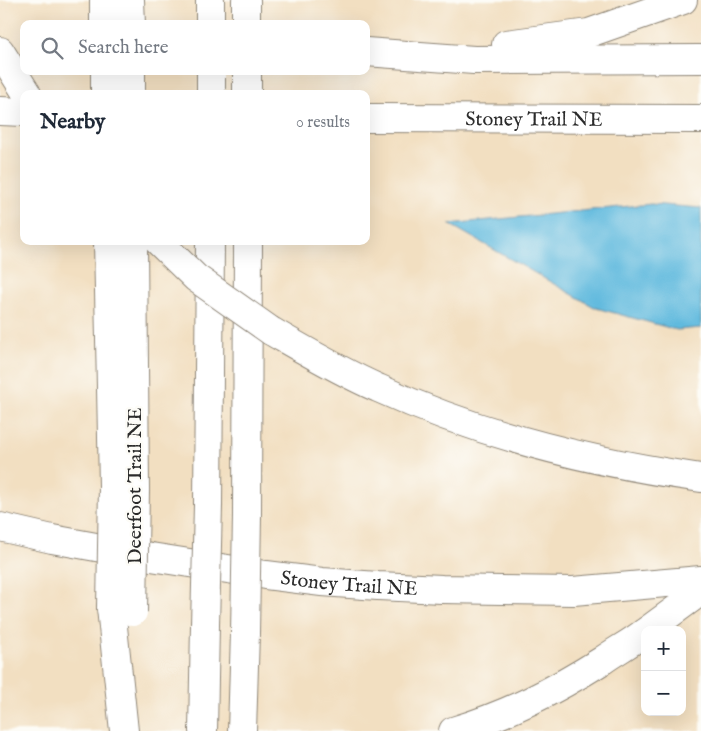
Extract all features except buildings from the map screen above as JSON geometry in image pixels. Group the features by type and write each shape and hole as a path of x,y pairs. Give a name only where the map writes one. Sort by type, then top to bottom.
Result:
{"highway":[{"path":"104,0 104,20"},
{"path":"130,0 131,20"},
{"path":"210,0 210,20"},
{"path":"246,0 246,20"},
{"path":"370,51 456,48 523,43 589,33 682,0"},
{"path":"20,50 0,51 24,90"},
{"path":"370,51 474,60 701,58"},
{"path":"105,75 106,90"},
{"path":"131,75 132,90"},
{"path":"211,75 211,90"},
{"path":"247,75 247,90"},
{"path":"0,112 20,112"},
{"name":"Stoney Trail NE","path":"370,118 701,119"},
{"path":"108,245 124,488"},
{"name":"Deerfoot Trail NE","path":"125,731 122,610 124,488 133,245"},
{"path":"162,245 196,278 271,331 322,361 378,388 497,434 563,453 644,470 701,478"},
{"path":"202,731 208,505 210,245"},
{"path":"242,731 247,515 248,245"},
{"name":"Stoney Trail NE","path":"0,527 52,539 151,557 275,576 378,586 460,590 573,591 701,580"},
{"path":"653,626 701,591"},
{"path":"453,731 507,713 563,685 641,635"}],"water":[{"path":"651,204 701,208 701,328 677,330 596,308 449,224"}]}
